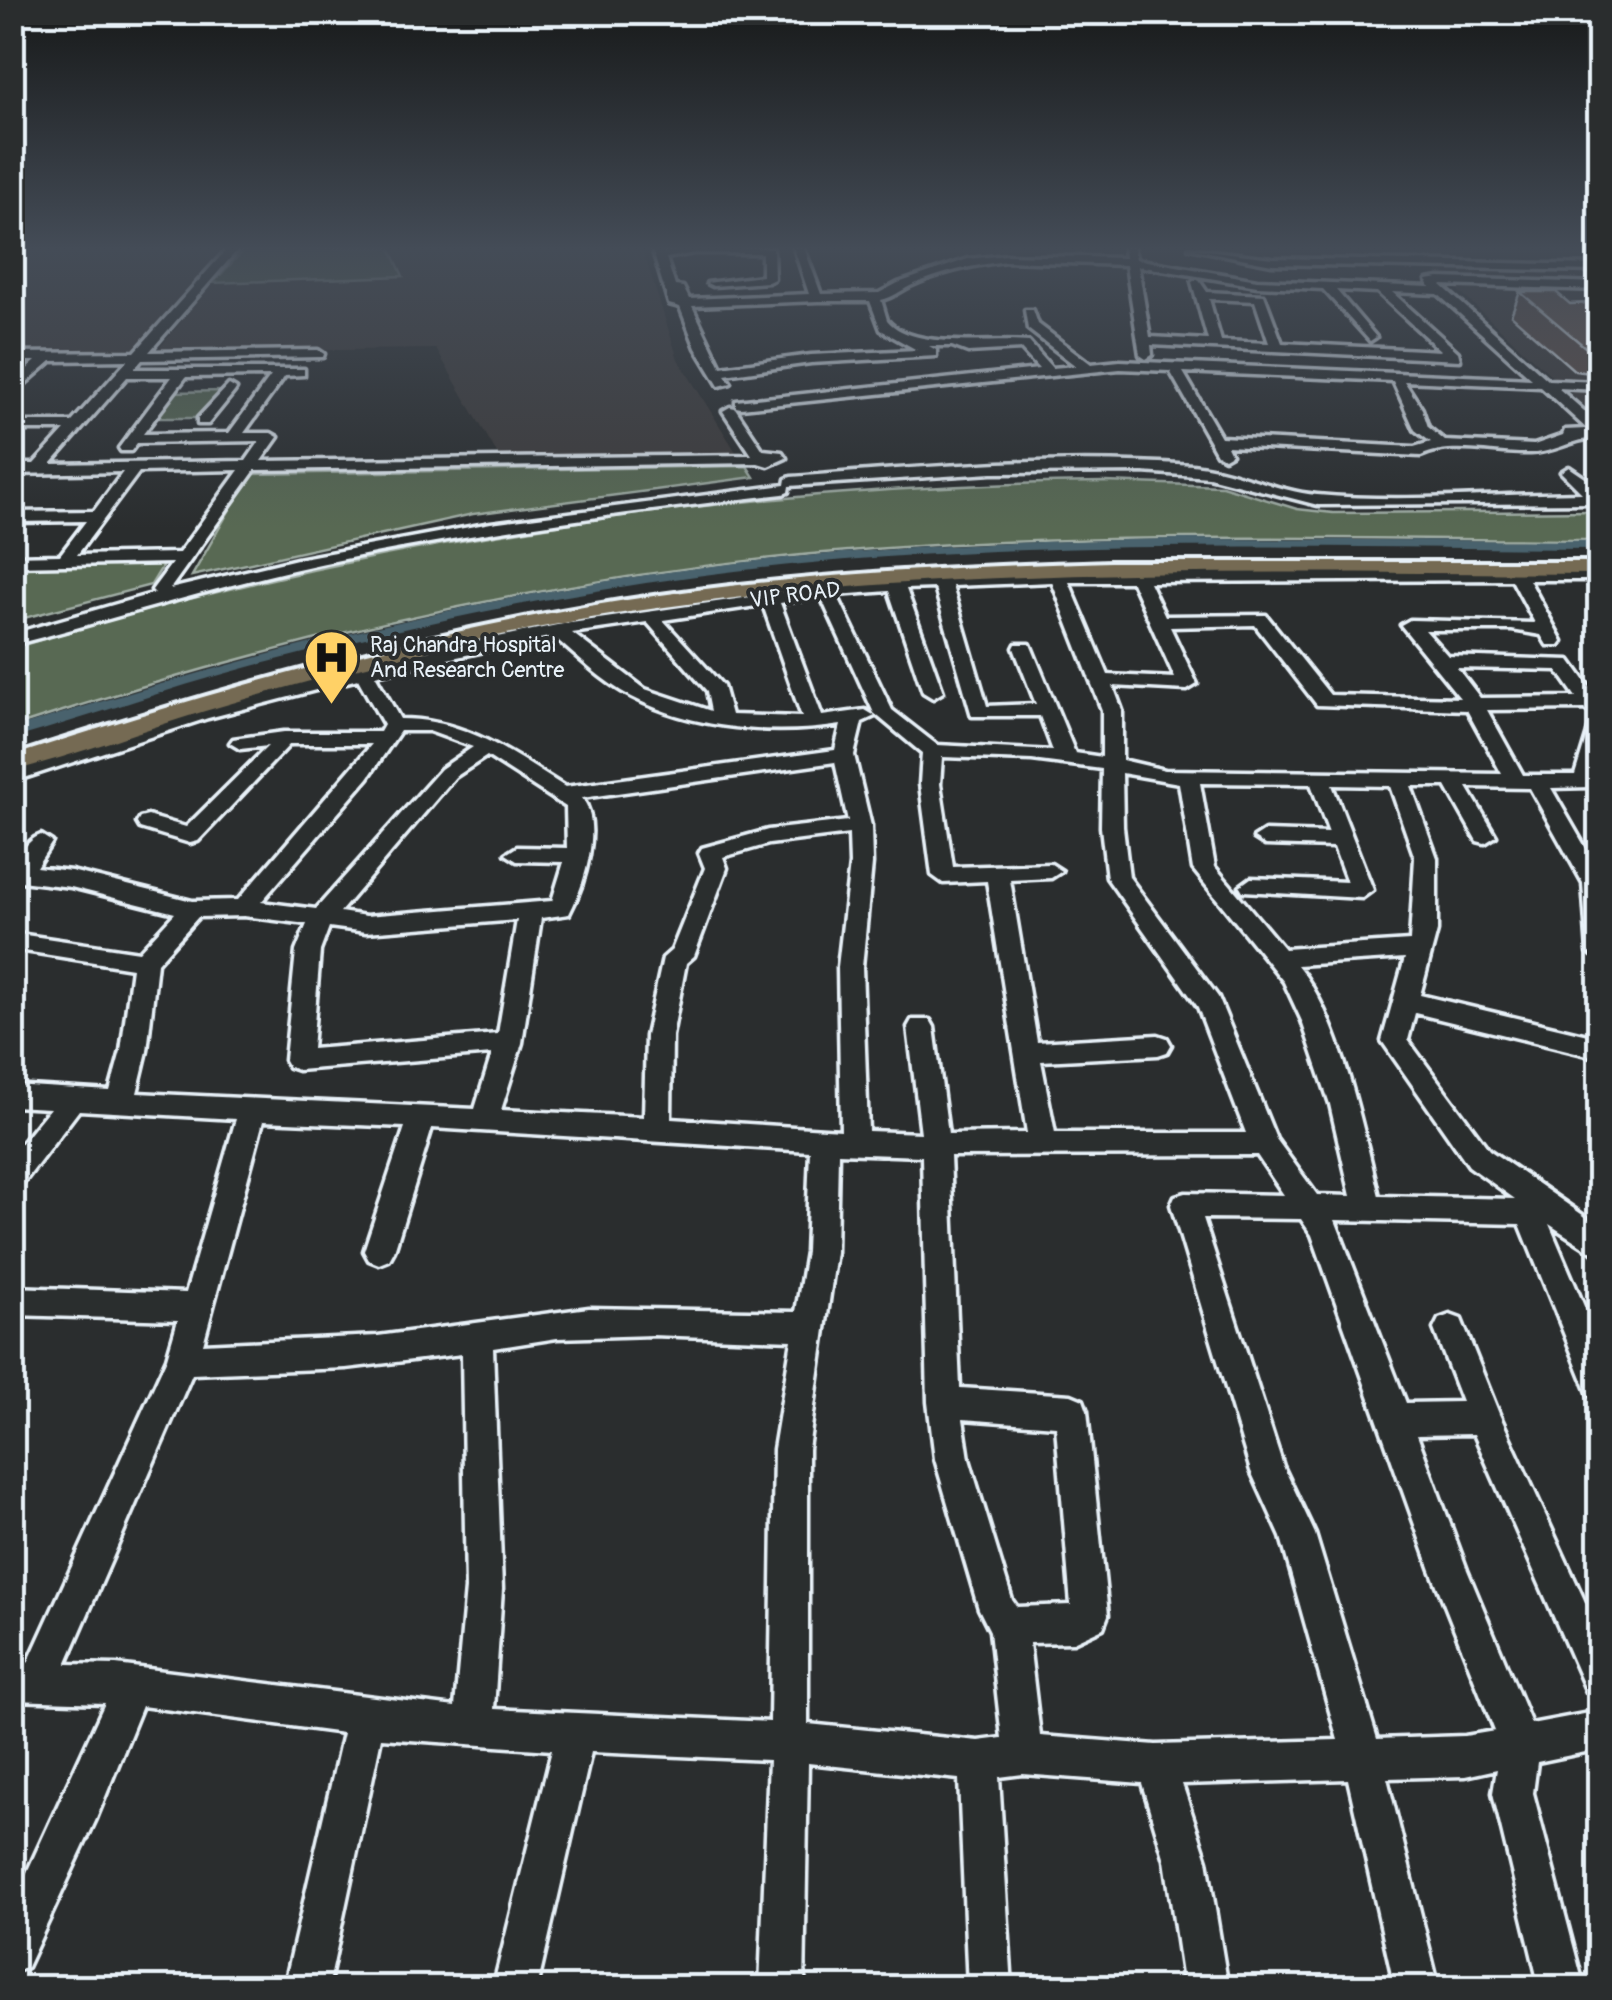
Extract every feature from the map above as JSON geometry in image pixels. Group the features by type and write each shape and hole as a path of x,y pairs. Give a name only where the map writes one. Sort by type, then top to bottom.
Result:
{"main road":[{"name":"VIP ROAD","path":"12,750 244,678 400,638 539,610 692,586 867,568 1024,558 1600,556"},
{"name":"VIP ROAD","path":"12,764 136,722 321,671 623,607 910,576 1049,568 1600,572"}],"street":[{"path":"40,468 152,341"},
{"path":"692,341 697,356 737,407"},
{"path":"700,341 785,484"},
{"path":"1052,341 1088,368"},
{"path":"1144,341 1156,368 1216,440 1232,481"},
{"path":"1149,341 1156,368"},
{"path":"1162,341 1454,355"},
{"path":"1275,341 1278,349"},
{"path":"1438,341 1476,383"},
{"path":"1497,341 1549,387"},
{"path":"1500,341 1600,434"},
{"path":"914,342 931,352 958,381"},
{"path":"914,342 954,342 968,348 1024,345 1048,372"},
{"path":"717,372 811,359 931,352"},
{"path":"12,357 318,354"},
{"path":"13,391 48,356"},
{"path":"737,407 1088,368 1549,387"},
{"path":"737,407 1156,368 1398,383 1600,388"},
{"path":"233,438 280,372"},
{"path":"123,374 300,372"},
{"path":"111,468 182,373"},
{"path":"1398,383 1422,430 1429,431 1441,445"},
{"path":"170,389 268,388"},
{"path":"203,421 229,389"},
{"path":"1198,419 1232,481"},
{"path":"184,421 246,420"},
{"path":"145,422 164,421"},
{"path":"12,426 78,426"},
{"path":"1216,440 1421,452 1420,449 1441,445 1535,449 1571,437 1570,433 1600,434"},
{"path":"132,439 271,437 180,558 161,590"},
{"path":"12,468 766,458"},
{"path":"64,560 134,467"},
{"path":"1569,472 1600,499"},
{"path":"12,629 408,532 492,517 785,484 1029,476 1164,477 1232,481 1319,507 1600,499"},
{"path":"12,640 239,579 450,533 785,484"},
{"path":"12,517 98,516"},
{"path":"12,561 180,558"},
{"name":"VIP ROAD","path":"12,776 201,714 365,674 557,630 770,598 894,585 1058,576 1600,572"},
{"path":"1101,680 1188,684 1137,575"},
{"path":"1518,575 1562,664 1594,708"},
{"path":"1058,576 1112,710 1118,878 1208,1004 1264,1144 1324,1228 1342,1270 1449,1570 1520,1745 1513,1793 1562,1988"},
{"path":"942,582 979,712 1047,710"},
{"path":"894,585 903,597 934,692"},
{"path":"827,591 854,656 884,713 932,751 1067,758 1165,776 1399,782 1525,780 1592,776 1600,726"},
{"path":"770,598 815,725"},
{"path":"651,614 682,656 716,690 722,718"},
{"path":"1158,622 1260,619 1324,701 1594,708"},
{"path":"1548,631 1512,626 1410,625 1474,704 1594,884 1599,953"},
{"path":"557,630 612,678 697,716 815,725 884,713"},
{"path":"1023,648 1067,758"},
{"path":"1443,662 1562,664"},
{"path":"365,674 390,731"},
{"path":"782,1988 791,1448 840,1142 850,967 861,864 860,826 844,755 853,718"},
{"path":"17,872 71,879 192,909 244,908 366,924 560,908 576,855 580,815 566,794 487,747 430,724 240,743"},
{"path":"244,908 376,755 390,731"},
{"path":"148,823 190,836 270,757 284,738"},
{"path":"487,747 448,772 321,920 308,950 298,1060 508,1044"},
{"path":"932,751 930,784 943,875 998,876 1051,871"},
{"path":"566,794 844,755"},
{"path":"1189,777 1204,869 1294,978 1315,1021 1344,1104 1368,1209"},
{"path":"1250,886 1362,890 1320,781"},
{"path":"1399,782 1426,858 1425,931 1395,1040 1478,1158 1542,1212 1600,1244"},
{"path":"1454,782 1485,836"},
{"path":"657,1128 659,1036 675,958 682,956 716,868 710,853 768,838 860,826"},
{"path":"1265,838 1342,840"},
{"path":"17,872 42,842"},
{"path":"517,854 576,855"},
{"path":"998,876 1043,1146"},
{"path":"121,1102 134,1051 134,1025 145,961 192,909"},
{"path":"484,1122 508,1044 530,910"},
{"path":"12,940 145,961"},
{"path":"1276,958 1420,948"},
{"path":"1405,1001 1600,1048"},
{"path":"922,1027 936,1146 944,1402 952,1459 997,1609 1008,1625 1023,1754"},
{"path":"1029,1052 1158,1046"},
{"path":"12,1096 936,1146 1264,1144"},
{"path":"12,1177 72,1100"},
{"path":"253,1110 194,1306 183,1359 26,1682 130,1686 473,1727 789,1742 978,1761 1023,1754 1156,1765 1466,1756 1600,1730"},
{"path":"379,1251 421,1118"},
{"path":"1417,1988 1363,1759 1298,1534 1268,1471 1186,1206 1542,1212"},
{"path":"1542,1212 1600,1384"},
{"path":"12,1301 194,1306"},
{"path":"183,1359 247,1360 477,1337 552,1324 636,1319 810,1327"},
{"path":"1450,1329 1484,1418 1600,1679"},
{"path":"473,1727 484,1589 477,1337"},
{"path":"944,1402 1071,1411 1090,1615 1073,1624 1008,1625"},
{"path":"1397,1420 1484,1418"},
{"path":"12,1952 82,1805 130,1686"},
{"path":"306,1988 366,1717"},
{"path":"515,1988 576,1732"},
{"path":"978,1761 990,1988"},
{"path":"1156,1765 1186,1860 1206,1988"}],"shaded area":[{"path":"13,341 142,341 131,353 13,354"},
{"path":"165,341 672,341 678,359 736,452 501,460 436,349 156,352"},
{"path":"1514,341 1599,341 1599,419"}],"green space":[{"path":"221,391 202,418 152,418 173,392"},
{"path":"747,466 754,477 473,514 192,576 250,474"},
{"path":"1105,482 1222,486 1297,509 1333,513 1599,511 1599,540 1054,540 763,559 545,590 437,611 224,663 13,727 13,648 282,577 417,549 689,508 827,494"},
{"path":"165,562 151,585 13,621 12,564"}],"building":[{"path":"1578,341 1600,341 1600,349 1585,347"}],"waterway":[{"path":"12,734 124,698 350,637 464,611 695,572 812,559 1013,546 1600,545"}],"place":[{"name":"Raj Chandra Hospital And Research Centre","path":"331,707"}]}
